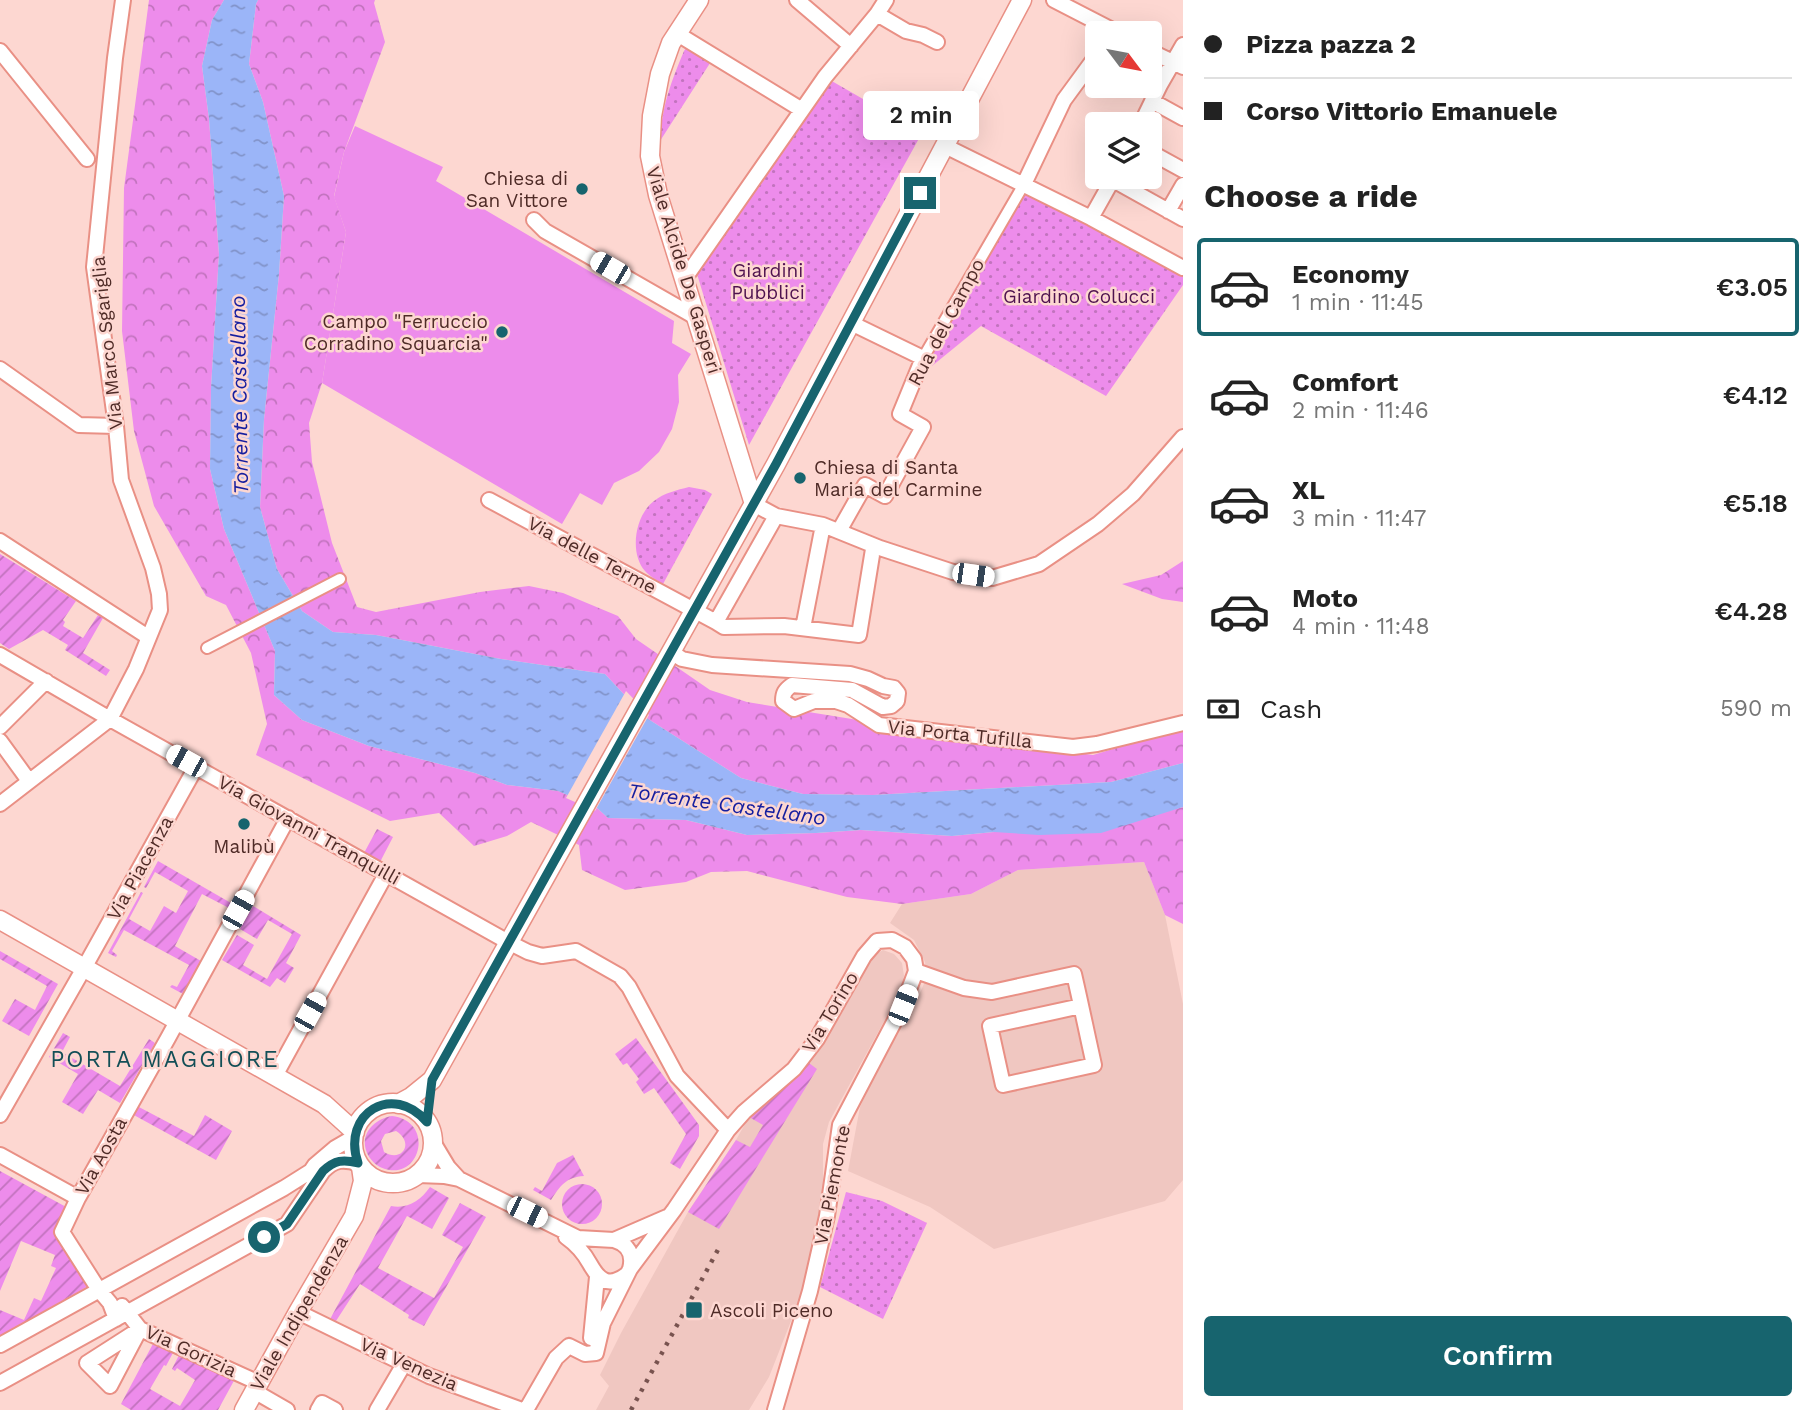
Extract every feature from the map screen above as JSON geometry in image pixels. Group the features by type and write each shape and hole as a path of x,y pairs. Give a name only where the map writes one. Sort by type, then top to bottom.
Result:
{"street":[{"name":"Via Marco Sgariglia","path":"110,719 136,669 160,610 153,568 121,480 94,267 123,0"},
{"name":"Viale Alcide De Gasperi","path":"699,0 676,33 660,74 652,116 650,156 658,195 754,503"},
{"path":"797,0 851,46"},
{"path":"685,278 825,77 886,0"},
{"path":"427,1122 432,1080 754,503 1022,0"},
{"path":"1054,0 1093,21"},
{"path":"877,13 906,31 937,42"},
{"path":"676,33 802,110"},
{"path":"1147,112 1178,64 1183,45"},
{"path":"0,51 87,159"},
{"path":"1162,57 1178,64"},
{"path":"1024,184 1064,100 1085,71"},
{"path":"1152,101 1183,118"},
{"path":"945,146 1091,218 1183,268"},
{"path":"1162,159 1183,170"},
{"name":"Rua del Campo","path":"839,531 865,485 886,496 923,427 900,414 923,358 1024,184"},
{"path":"1168,211 1183,185"},
{"path":"1091,218 1108,189"},
{"path":"1132,189 1183,219"},
{"path":"534,220 545,231 697,318"},
{"path":"851,323 923,358"},
{"path":"0,369 79,425 116,426"},
{"path":"754,503 776,516 823,525 880,548 953,572 992,578 1040,564 1098,524 1133,494 1183,437"},
{"name":"Via delle Terme","path":"489,500 716,622"},
{"path":"776,516 716,622 724,626 784,626 859,635 873,549 880,548"},
{"path":"803,628 823,525"},
{"path":"0,541 148,637"},
{"path":"207,648 340,579"},
{"name":"Via Giovanni Tranquilli","path":"0,655 508,942 542,956 576,951 620,976 629,987 677,1076 728,1129"},
{"name":"Via Porta Tufilla","path":"667,658 712,666 850,674 868,679 894,688 898,693 897,701 891,706 883,707 852,690 792,685 786,689 783,701 794,709 814,701 836,701 858,711 879,726 899,729 1073,747 1097,744 1183,723"},
{"path":"0,727 46,681"},
{"path":"0,804 110,719"},
{"path":"0,741 29,782"},
{"name":"Via Piacenza","path":"0,1115 196,767"},
{"name":"Via Aosta","path":"106,1287 62,1232 78,1198 288,818"},
{"path":"275,1076 386,874"},
{"path":"0,920 275,1076 330,1110 354,1135"},
{"name":"Via Torino","path":"728,1129 793,1069 817,1039 864,956 877,941 892,940 905,947 914,959 916,971"},
{"path":"916,971 964,988 992,992 1074,974 1094,1065 1003,1084 990,1026 1081,1006"},
{"name":"Via Piemonte","path":"775,1410 810,1291 827,1216 840,1125 903,1005 916,971"},
{"path":"398,1104 432,1080"},
{"path":"0,1345 311,1171 335,1148 354,1135 371,1110 379,1106 398,1104 409,1107 427,1122 433,1142 432,1154 418,1175"},
{"path":"330,1110 371,1110"},
{"path":"330,1110 338,1130 335,1148"},
{"path":"546,1222 575,1244 604,1281 620,1280 728,1129"},
{"name":"Viale Indipendenza","path":"354,1135 354,1150 363,1181 354,1216"},
{"path":"433,1142 448,1167 459,1179"},
{"path":"0,1155 78,1198"},
{"path":"0,1383 287,1224 330,1164 339,1160 360,1165 379,1181 390,1183"},
{"path":"418,1175 459,1179 578,1238 610,1240 621,1242 627,1247 632,1261 603,1323 596,1353 585,1353 593,1324 592,1252 596,1246 610,1240 667,1217"},
{"name":"Viale Indipendenza","path":"244,1410 354,1216 370,1198 390,1183 400,1183 418,1175"},
{"path":"284,1188 293,1194 299,1208"},
{"name":"Via Gorizia","path":"106,1287 110,1303 140,1329 256,1387 286,1410"},
{"name":"Via Venezia","path":"298,1312 429,1376 524,1410 556,1359 569,1346 585,1353"},
{"path":"377,1410 404,1364"},
{"path":"318,1410 322,1403 335,1410"}],"shaded area":[{"path":"1144,862 1165,915 1183,1004 1183,1180 1165,1201 994,1249 930,1207 848,1171 860,1107 881,1061 915,1004 927,977 925,962 914,940 890,923 902,904 971,894 1018,870"},
{"path":"883,950 894,954 902,963 904,976 899,994 829,1122 823,1144 823,1203 804,1288 769,1377 749,1410 596,1410 609,1386 600,1375 688,1212 749,1117 809,1063 871,957"}],"green space":[{"path":"149,0 224,0 212,20 202,66 209,119 219,254 211,388 210,469 224,529 275,651 274,695 302,720 369,746 475,773 507,785 558,791 596,807 608,818 686,820 747,835 861,830 952,836 1168,811 1183,807 1183,924 1165,915 1144,862 1018,870 971,894 902,904 847,897 747,871 711,872 686,882 625,890 582,870 579,845 531,822 507,836 474,846 439,813 390,821 256,755 267,724 251,653 226,605 206,596 154,506 134,431 122,331 124,188"},
{"path":"258,0 375,0 385,42 344,152 334,196 346,232 322,383 309,423 312,462 332,543 357,607 376,612 480,592 529,586 563,593 618,616 636,639 710,690 747,702 1093,755 1183,728 1183,763 1111,782 873,795 803,794 741,778 645,717 605,674 501,659 376,635 333,632 302,611 277,569 260,507 264,419 284,196 263,102 249,64"},
{"path":"688,45 712,60 660,141 668,94"},
{"name":"Giardini Pubblici","path":"830,80 922,133 749,445 697,274"},
{"name":"Campo \"Ferruccio Corradino Squarcia\"","path":"355,126 443,167 436,181 674,321 672,343 691,354 678,375 679,402 672,429 659,452 639,471 614,483 602,505 580,493 562,524 322,383 346,232 334,197 344,152"},
{"name":"Giardino Colucci","path":"1024,184 1183,268 1183,285 1106,396 981,326 932,366 923,358"},
{"path":"689,487 712,494 663,584 647,573 640,563 636,534 642,515 654,501"},
{"path":"0,554 76,601 63,620 63,626 83,638 98,615 103,618 83,653 110,670 106,676 65,650 68,645 43,630 9,649 0,643"},
{"path":"1183,561 1183,602 1162,599 1122,584 1161,575"},
{"path":"377,829 393,837 380,862 364,853"},
{"path":"158,861 231,903 229,908 202,894 175,946 201,961 183,994 170,987 177,987 189,965 124,930 112,951 116,957 108,953 141,892 143,893 129,919 150,931 164,906 176,913 188,891 155,872 146,888 144,887"},
{"path":"253,906 301,935 286,963 294,968 285,983 277,978 270,987 222,960 237,935 254,945 243,965 267,979 292,934 268,920 257,939 240,929"},
{"path":"0,951 58,984 29,1036 2,1021 15,999 35,1010 47,986 0,959"},
{"path":"63,1033 70,1037 62,1052 120,1086 149,1039 155,1043 120,1103 98,1090 83,1114 62,1102 78,1074 49,1057"},
{"path":"636,1038 699,1125 699,1136 680,1169 670,1163 686,1134 654,1088 644,1094 636,1082 639,1079 627,1063 623,1065 615,1054"},
{"path":"809,1063 817,1069 719,1229 688,1212 736,1140 750,1147 763,1125 749,1117"},
{"path":"137,1106 194,1136 205,1115 232,1131 216,1160 132,1114"},
{"path":"392,1116 406,1120 414,1128 418,1138 414,1158 407,1166 397,1170 378,1166 365,1148 369,1130","holes":["396,1131 402,1136 405,1146 401,1153 390,1155 384,1152 381,1141 385,1134"]},
{"path":"573,1155 584,1176 564,1183 551,1200 533,1190 535,1187 542,1191 557,1163"},
{"path":"0,1171 68,1208 58,1232 92,1284 0,1336 0,1310 24,1320 34,1298 41,1301 56,1268 51,1266 55,1255 21,1241 0,1291"},
{"path":"582,1184 596,1190 602,1204 596,1218 582,1224 568,1218 562,1204 568,1190"},
{"path":"430,1187 449,1198 432,1229 407,1216 378,1268 434,1298 463,1247 442,1235 460,1203 486,1217 424,1326 360,1284 336,1321 355,1333 328,1323 391,1206 413,1203"},
{"path":"846,1192 882,1201 927,1223 883,1319 820,1287"},
{"path":"155,1340 175,1349 150,1389 180,1406 195,1380 177,1368 175,1371 172,1369 181,1351 236,1377 218,1410 131,1410 121,1404"}],"water":[{"name":"Torrente Castellano","path":"224,0 258,0 249,64 263,102 284,196 264,419 260,507 277,569 302,611 333,632 376,635 501,659 605,674 645,717 741,778 803,794 873,795 1111,782 1183,763 1183,807 1101,833 1039,835 994,832 952,836 861,830 747,835 686,820 608,818 596,807 558,791 507,785 475,773 369,746 302,720 274,695 275,651 224,529 210,469 211,388 219,254 209,119 202,66 212,20"}],"pier":[{"path":"626,691 649,715 595,811 566,798"}],"railway":[{"path":"631,1410 720,1246"}],"place":[{"name":"Chiesa di San Vittore","path":"582,189"},
{"name":"Campo \"Ferruccio Corradino Squarcia\"","path":"502,332"},
{"name":"Chiesa di Santa Maria del Carmine","path":"800,478"},
{"name":"Malibù","path":"244,824"},
{"name":"Ascoli Piceno","path":"694,1310"}],"district":[{"name":"PORTA MAGGIORE","path":"165,1059"}],"route":[{"path":"264,1237 287,1224 330,1164 339,1160 358,1163 354,1150 355,1132 364,1116 371,1110 379,1106 398,1104 419,1113 427,1122 432,1080 776,464 920,193"}]}
